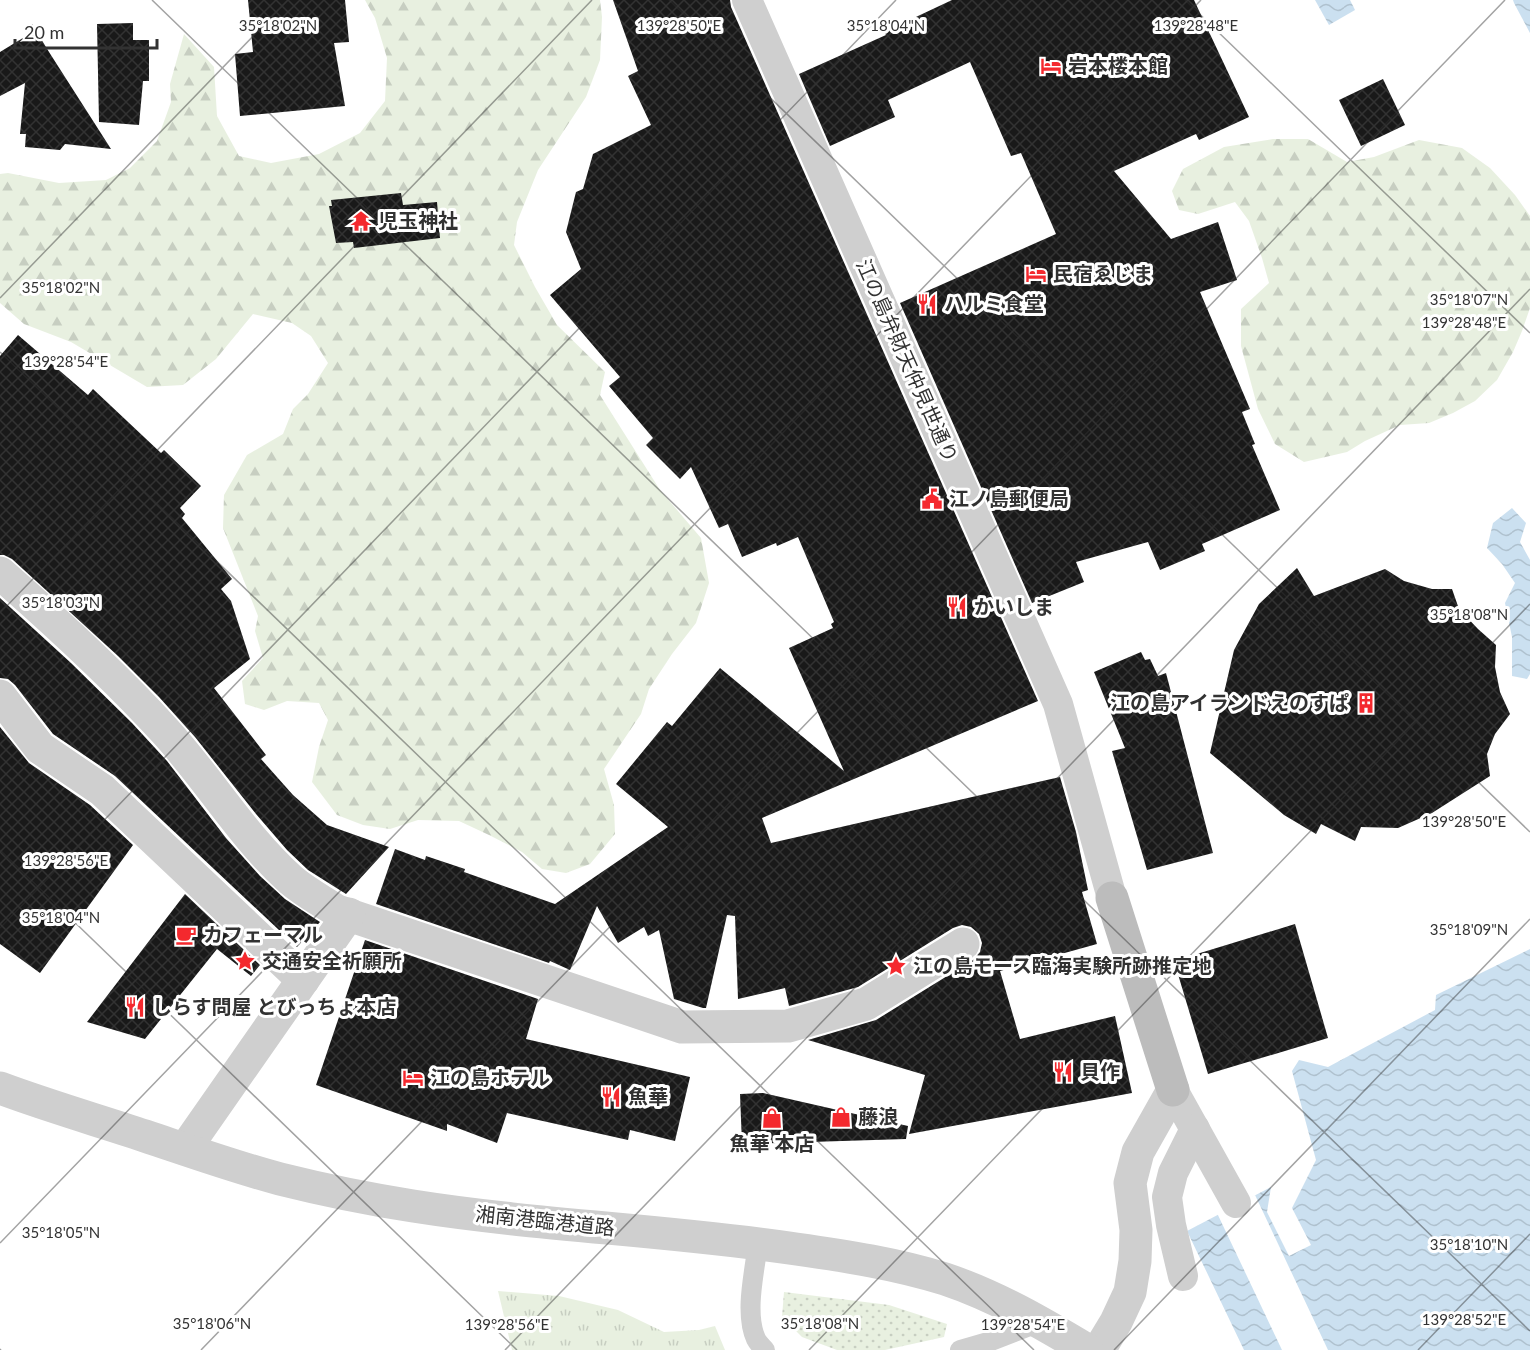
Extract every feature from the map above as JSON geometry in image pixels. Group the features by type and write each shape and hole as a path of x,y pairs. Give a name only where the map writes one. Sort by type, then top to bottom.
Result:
{"main road":[{"path":"1112,898 1173,1090"}],"street":[{"name":"江の島弁財天仲見世通り","path":"747,0 1058,704 1112,898"},
{"path":"0,573 115,678 166,732 255,844 293,881 337,910 682,1027 788,1026 866,1004 963,944"},
{"path":"0,696 40,748 102,790 303,980"},
{"path":"185,1149 349,914"},
{"name":"湘南港臨港道路","path":"0,1088 279,1178 348,1195 492,1216 688,1235 861,1258 947,1280 1040,1322 1087,1350"},
{"path":"1173,1090 1236,1203"},
{"path":"1100,1350 1130,1292 1135,1261 1136,1230 1130,1183 1138,1152 1173,1090"},
{"path":"1183,1276 1167,1197 1173,1173 1195,1129"}],"lane":[{"path":"758,1243 751,1302 752,1321 756,1339 765,1350"},
{"path":"960,1350 1040,1322"}],"green space":[{"path":"365,0 600,0 602,17 600,60 586,97 538,170 517,222 514,245 557,325 605,372 600,395 660,490 701,538 709,583 696,623 649,689 641,714 604,769 614,805 615,834 590,864 566,873 542,869 522,852 459,821 418,820 390,829 363,825 337,815 312,782 319,747 328,720 319,703 287,701 264,710 245,704 242,681 263,658 255,631 258,616 223,528 224,495 247,455 283,434 293,409 308,394 328,363 311,336 292,323 253,314 216,359 183,385 147,387 71,342 24,324 0,303 0,174 8,173 59,183 106,180 130,168 157,141 171,102 170,84 184,34 214,67 217,116 239,156 271,163 319,154 360,133 385,101 387,58 375,18"},
{"path":"1273,139 1308,139 1347,162 1374,157 1419,140 1462,148 1490,168 1515,195 1530,216 1530,308 1513,352 1497,380 1475,401 1429,423 1400,425 1347,452 1304,462 1275,444 1258,409 1241,346 1241,309 1269,283 1249,221 1235,202 1198,214 1179,210 1172,191 1183,169 1224,147"},
{"path":"498,1291 559,1296 618,1310 664,1332 699,1330 715,1326 725,1350 512,1350"},
{"path":"784,1292 889,1305 947,1324 944,1337 885,1350 837,1350 802,1337 782,1317"}],"water":[{"path":"1315,0 1350,0 1355,10 1329,25"},
{"path":"1513,0 1530,0 1530,33 1514,3"},
{"path":"1512,508 1526,523 1520,542 1530,560 1530,674 1527,679 1512,676 1512,637 1505,603 1515,583 1487,548 1493,523"},
{"path":"1530,949 1530,1350 1244,1350 1187,1231 1271,1187 1267,1212 1289,1256 1311,1245 1292,1208 1316,1160 1292,1071 1299,1060 1328,1067 1435,1010 1436,995"}],"pier":[{"path":"1255,1195 1328,1350 1282,1350 1217,1213"}],"building":[{"path":"248,0 345,0 349,42 334,43 345,106 240,116 235,54 253,52"},
{"path":"613,0 730,0 731,7 1038,701 762,818 771,843 1060,777 1076,832 1088,890 1082,892 1097,944 1000,971 1020,1039 1115,1016 1132,1093 909,1134 925,1075 808,1040 876,1020 973,960 980,952 982,943 979,934 971,927 962,925 953,928 858,987 789,1006 785,988 738,999 735,916 727,915 706,1008 703,1008 674,999 659,930 648,936 644,927 618,943 597,906 570,970 550,961 549,963 376,904 395,849 425,860 426,856 465,869 464,872 555,904 668,827 616,784 667,722 672,726 720,668 844,771 789,648 833,628 831,624 834,622 798,537 742,557 728,524 719,528 691,467 680,479 646,445 653,438 609,386 620,377 550,295 581,269 566,232 576,192 583,189 593,154 651,125 628,76 638,71"},
{"path":"952,0 1194,0 1249,117 1199,140 1196,134 1114,171 1171,239 1218,222 1237,280 1200,292 1250,409 1242,412 1255,444 1252,445 1280,510 1202,544 1205,551 1160,570 1148,542 1076,562 1084,582 1032,603 900,303 1056,234 1021,153 1011,156 970,62 888,100 895,117 830,146 799,74 886,35 884,32"},
{"path":"133,23 133,40 149,40 149,81 143,81 139,125 99,122 97,24"},
{"path":"32,24 111,149 65,144 60,150 25,147 26,134 20,134 25,83 0,96 0,52 31,33"},
{"path":"1383,79 1405,125 1361,146 1339,100"},
{"path":"401,193 403,205 437,202 440,238 354,248 353,242 336,243 329,206 332,206 331,200"},
{"path":"18,335 88,395 93,389 161,453 164,450 201,486 180,508 185,514 182,518 232,579 221,589 231,601 250,659 214,688 266,755 261,759 293,795 327,825 389,847 346,894 308,870 287,850 195,737 118,656 12,559 0,555 0,356"},
{"name":"江の島アイランドえのすぱ","path":"1297,568 1314,596 1385,569 1404,581 1432,589 1452,589 1459,609 1496,645 1495,667 1500,692 1510,714 1495,734 1487,754 1490,776 1432,813 1398,828 1361,827 1355,841 1321,824 1316,834 1284,815 1210,753 1234,650 1259,604"},
{"path":"0,598 132,723 167,761 226,838 260,876 285,899 320,922 297,947 115,776 53,734 15,685 8,679 0,678"},
{"path":"1141,652 1145,660 1150,659 1158,676 1166,673 1213,853 1147,870 1112,751 1125,748 1094,672"},
{"path":"0,727 29,763 90,805 133,845 40,973 0,944"},
{"path":"185,894 260,965 251,976 217,949 145,1039 87,1022"},
{"path":"1295,924 1328,1038 1208,1074 1174,961"},
{"path":"365,940 538,999 526,1039 690,1077 675,1141 630,1130 628,1140 507,1113 497,1143 447,1124 447,1131 316,1085"},
{"path":"763,1093 908,1126 906,1139 742,1144 740,1094"}],"place":[{"name":"岩本楼本館","path":"1051,66"},
{"name":"児玉神社","path":"361,221"},
{"name":"民宿ゑじま","path":"1036,274"},
{"name":"ハルミ食堂","path":"927,304"},
{"name":"江ノ島郵便局","path":"932,499"},
{"name":"かいしま","path":"957,607"},
{"name":"江の島アイランドえのすぱ","path":"1366,703"},
{"name":"カフェーマル","path":"186,935"},
{"name":"交通安全祈願所","path":"245,961"},
{"name":"江の島モース臨海実験所跡推定地","path":"896,966"},
{"name":"しらす問屋 とびっちょ本店","path":"135,1007"},
{"name":"貝作","path":"1063,1072"},
{"name":"江の島ホテル","path":"413,1078"},
{"name":"魚華","path":"611,1097"},
{"name":"藤浪","path":"841,1117"},
{"name":"魚華 本店","path":"772,1118"}]}
